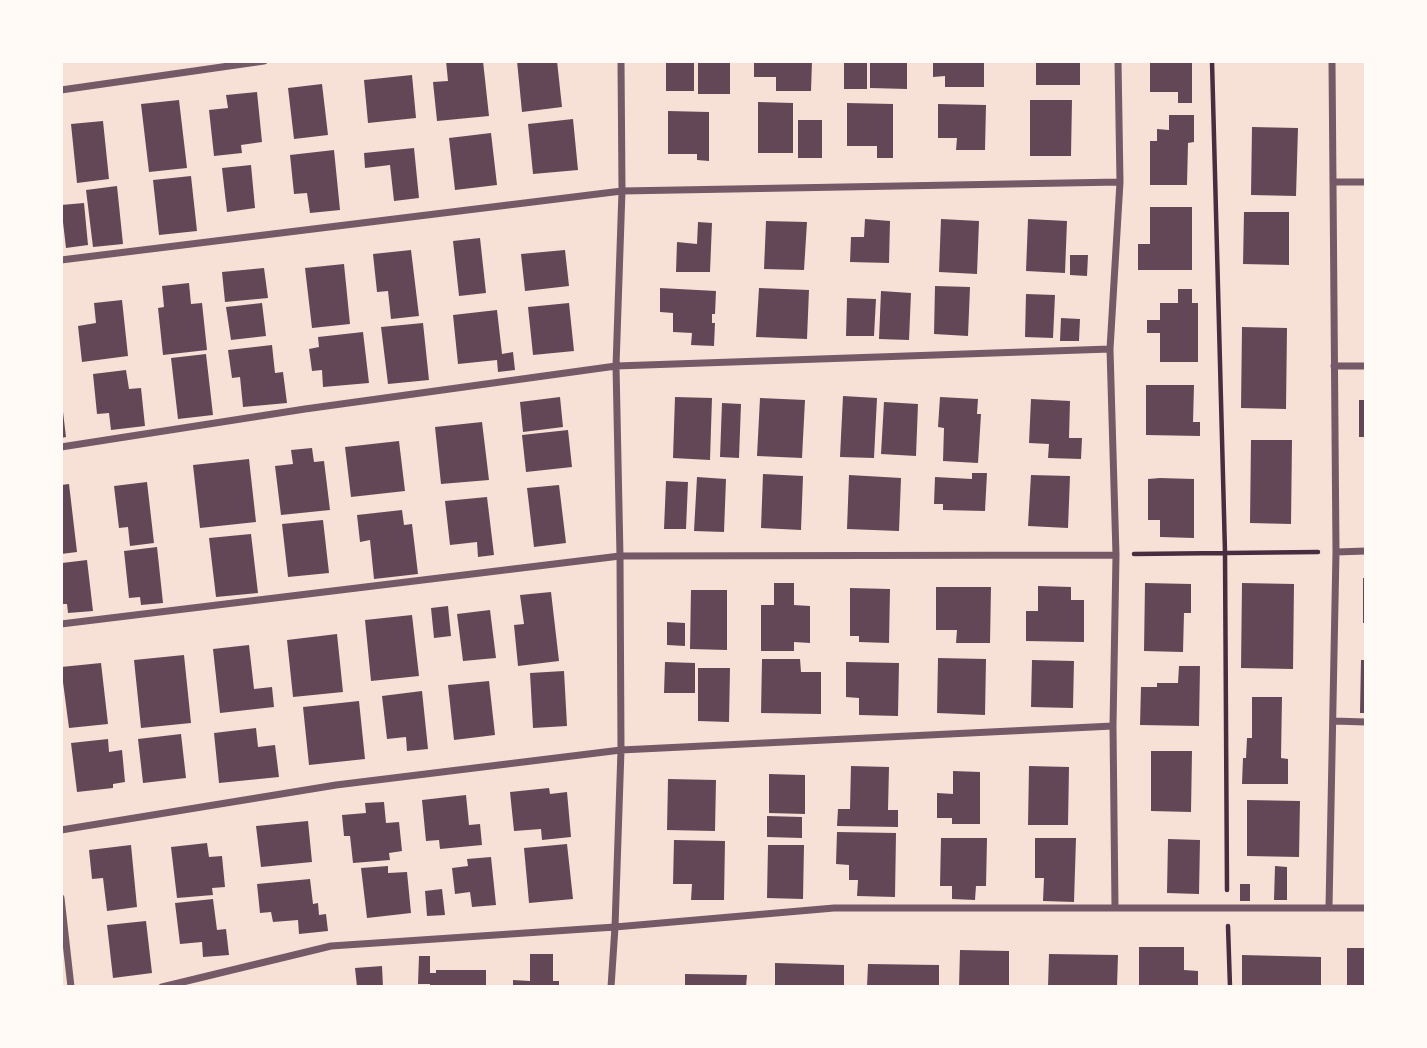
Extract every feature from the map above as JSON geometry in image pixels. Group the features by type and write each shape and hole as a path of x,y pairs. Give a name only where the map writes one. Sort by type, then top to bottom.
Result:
{"street":[{"path":"61,90 264,61"},
{"path":"611,987 621,750 616,366 622,191 621,61"},
{"path":"1115,908 1113,726 1116,555 1110,349 1120,182 1118,61"},
{"path":"1329,908 1336,552 1332,61"},
{"path":"61,260 622,191 1120,182"},
{"path":"1333,182 1366,182"},
{"path":"61,447 305,409 616,366 1110,349"},
{"path":"1334,366 1366,366"},
{"path":"1336,552 1366,551"},
{"path":"61,624 620,556 1116,555"},
{"path":"1333,721 1366,722"},
{"path":"61,830 336,785 621,750 1113,726"},
{"path":"61,898 71,987"},
{"path":"162,987 331,946 615,927 834,908 1366,908"}],"path":[{"path":"1212,61 1225,552 1230,987"},
{"path":"1116,555 1336,552"}],"building":[{"path":"446,61 483,61 489,116 437,121 433,82 448,81"},
{"path":"517,61 557,61 562,107 522,112"},
{"path":"666,61 694,61 694,91 666,91"},
{"path":"698,61 730,61 730,94 698,94"},
{"path":"754,61 812,61 811,91 776,91 776,77 754,77"},
{"path":"844,61 867,61 867,89 844,89"},
{"path":"870,61 907,61 907,89 870,88"},
{"path":"933,61 984,61 984,87 945,87 945,76 933,77"},
{"path":"1036,61 1080,61 1080,85 1036,85"},
{"path":"1150,61 1192,61 1192,103 1178,103 1178,92 1150,92"},
{"path":"412,75 416,118 368,123 364,80"},
{"path":"322,84 328,135 294,139 288,88"},
{"path":"257,92 262,142 241,145 242,153 214,156 209,110 228,108 226,95"},
{"path":"179,100 187,168 149,172 141,104"},
{"path":"1030,100 1072,100 1071,156 1030,156"},
{"path":"758,102 793,103 793,153 758,153"},
{"path":"847,103 893,104 893,158 877,158 877,146 847,146"},
{"path":"938,104 986,105 985,150 956,150 957,138 938,138"},
{"path":"668,111 709,112 709,161 697,160 697,154 668,154"},
{"path":"1169,115 1194,115 1194,142 1188,143 1187,185 1150,185 1150,141 1157,141 1157,129 1169,130"},
{"path":"573,119 578,170 533,174 528,124"},
{"path":"798,120 822,120 822,158 798,158"},
{"path":"103,121 109,179 77,183 71,124"},
{"path":"1252,127 1298,128 1296,196 1251,195"},
{"path":"491,133 497,185 455,190 449,138"},
{"path":"414,148 419,198 394,201 390,165 365,168 364,153"},
{"path":"334,150 340,210 310,213 307,193 294,194 290,155"},
{"path":"251,165 255,208 227,212 222,168"},
{"path":"191,176 197,231 159,235 153,180"},
{"path":"117,186 123,244 93,247 86,190"},
{"path":"84,203 88,245 66,248 61,205"},
{"path":"1150,207 1192,207 1192,270 1138,270 1138,244 1150,244"},
{"path":"1244,212 1289,212 1289,265 1243,264"},
{"path":"865,219 890,221 889,263 850,262 851,237 864,237"},
{"path":"941,219 979,221 977,274 939,272"},
{"path":"1028,219 1067,221 1065,273 1026,271"},
{"path":"766,221 807,222 804,270 764,269"},
{"path":"698,222 712,223 710,272 676,272 677,242 697,244"},
{"path":"480,238 486,293 459,296 453,241"},
{"path":"411,250 419,316 391,319 388,291 377,292 373,254"},
{"path":"565,250 569,286 525,291 521,254"},
{"path":"1070,255 1088,255 1087,276 1070,275"},
{"path":"344,264 350,324 312,328 305,268"},
{"path":"264,268 268,298 225,302 222,272"},
{"path":"189,283 191,304 202,303 207,350 163,355 158,308 164,307 162,286"},
{"path":"935,286 970,287 968,336 934,334"},
{"path":"660,288 716,291 715,314 712,314 712,323 715,323 714,346 691,345 692,333 673,332 673,313 660,312"},
{"path":"759,288 809,290 807,339 756,337"},
{"path":"1178,289 1192,289 1192,303 1198,303 1198,362 1160,362 1160,333 1147,333 1147,320 1160,320 1160,303 1178,303"},
{"path":"881,291 911,293 909,340 879,339"},
{"path":"1026,294 1055,295 1053,338 1025,337"},
{"path":"847,298 876,299 874,336 846,336"},
{"path":"122,300 128,356 82,362 78,326 96,323 94,303"},
{"path":"262,303 266,336 231,340 226,307"},
{"path":"569,303 574,351 533,355 528,307"},
{"path":"497,310 502,354 513,352 515,370 498,372 497,360 458,364 453,315"},
{"path":"1061,318 1080,319 1079,341 1060,341"},
{"path":"423,323 429,380 388,384 381,327"},
{"path":"1242,327 1287,328 1286,409 1241,408"},
{"path":"363,332 369,383 323,387 322,370 312,371 309,349 319,347 318,337"},
{"path":"272,345 275,373 283,372 287,403 243,407 240,377 232,378 228,350"},
{"path":"206,354 213,415 178,419 171,358"},
{"path":"126,370 129,389 141,388 145,426 111,430 109,413 97,414 93,374"},
{"path":"1146,385 1194,385 1193,422 1200,422 1200,436 1146,435"},
{"path":"843,396 877,398 874,458 840,457"},
{"path":"560,397 563,427 523,432 520,402"},
{"path":"675,397 712,398 710,460 673,458"},
{"path":"940,397 978,399 977,414 981,414 978,463 943,461 944,428 938,427"},
{"path":"760,398 805,400 802,458 757,456"},
{"path":"1031,399 1070,401 1069,438 1082,438 1081,459 1048,458 1049,444 1029,443"},
{"path":"1359,400 1366,400 1366,437 1359,437"},
{"path":"884,402 918,404 916,456 881,454"},
{"path":"722,403 741,404 739,458 720,457"},
{"path":"61,412 66,437 61,438"},
{"path":"482,422 489,480 441,484 435,427"},
{"path":"568,430 572,467 526,472 522,435"},
{"path":"1251,440 1292,440 1291,524 1250,523"},
{"path":"399,441 405,491 351,497 345,447"},
{"path":"312,448 314,462 324,461 330,510 281,515 275,466 293,464 291,450"},
{"path":"249,459 256,522 200,528 193,465"},
{"path":"972,473 987,473 985,511 943,510 943,504 934,504 935,477 972,479"},
{"path":"763,474 803,476 801,530 761,528"},
{"path":"849,475 901,478 899,531 847,529"},
{"path":"1031,475 1070,476 1068,528 1028,526"},
{"path":"697,477 726,479 724,532 694,531"},
{"path":"1148,479 1194,479 1194,538 1160,537 1160,520 1148,520"},
{"path":"666,481 688,482 686,529 664,529"},
{"path":"147,482 154,543 130,546 128,527 119,528 114,486"},
{"path":"69,484 77,552 61,554 61,485"},
{"path":"559,485 566,543 534,547 527,488"},
{"path":"487,497 494,555 478,557 477,542 450,545 445,501"},
{"path":"402,510 404,525 412,524 418,574 374,579 370,540 360,542 357,515"},
{"path":"323,520 329,573 288,577 282,524"},
{"path":"251,534 258,593 216,597 209,538"},
{"path":"157,547 163,603 141,605 140,597 129,598 124,551"},
{"path":"87,560 93,611 68,613 67,604 61,604 62,563"},
{"path":"1363,578 1366,578 1366,623 1363,623"},
{"path":"774,583 794,583 794,605 810,606 810,643 794,642 794,651 761,651 761,605 774,605"},
{"path":"1145,583 1191,584 1191,613 1184,613 1183,652 1144,651"},
{"path":"1242,583 1294,584 1293,669 1241,668"},
{"path":"1038,586 1071,587 1071,600 1084,600 1084,642 1026,641 1026,611 1038,611"},
{"path":"936,587 991,587 990,643 956,643 957,630 936,630"},
{"path":"850,588 890,589 889,643 859,642 859,636 850,636"},
{"path":"691,590 727,590 727,650 690,649"},
{"path":"551,592 559,661 518,666 514,625 524,624 520,595"},
{"path":"448,606 451,636 434,638 431,608"},
{"path":"490,610 496,658 463,661 457,614"},
{"path":"412,615 419,676 371,681 365,620"},
{"path":"667,622 685,623 685,646 667,645"},
{"path":"337,634 343,692 293,697 287,640"},
{"path":"249,645 254,689 272,687 274,707 220,713 213,649"},
{"path":"184,655 191,723 141,728 134,660"},
{"path":"938,658 986,659 985,715 937,713"},
{"path":"762,659 800,659 801,672 821,672 821,714 761,713"},
{"path":"1032,660 1074,661 1073,708 1031,707"},
{"path":"1361,660 1366,660 1366,713 1360,713"},
{"path":"665,662 695,663 695,693 664,693"},
{"path":"846,662 899,663 898,716 859,715 859,698 846,697"},
{"path":"101,663 108,724 69,728 61,667"},
{"path":"1179,666 1200,666 1199,726 1140,725 1141,687 1157,687 1157,683 1178,683"},
{"path":"698,668 730,668 729,722 698,721"},
{"path":"564,671 567,726 533,728 530,673"},
{"path":"489,681 495,735 454,740 448,685"},
{"path":"422,691 428,749 407,751 406,737 387,739 382,696"},
{"path":"1252,697 1282,697 1281,758 1288,759 1288,784 1242,784 1247,738 1252,738"},
{"path":"359,701 365,759 309,765 303,707"},
{"path":"256,728 258,747 275,745 279,777 219,783 214,733"},
{"path":"181,734 186,778 143,783 138,739"},
{"path":"108,739 109,752 122,750 125,782 113,784 113,788 77,792 71,743"},
{"path":"1151,751 1192,751 1191,812 1151,811"},
{"path":"851,766 889,767 888,810 898,810 898,827 837,826 838,809 850,809"},
{"path":"1029,766 1069,767 1068,825 1028,825"},
{"path":"953,771 980,772 980,824 952,824 952,818 937,818 937,793 953,794"},
{"path":"769,774 805,775 805,814 769,813"},
{"path":"668,779 716,780 715,831 667,830"},
{"path":"549,788 550,794 567,792 571,837 542,840 541,829 514,831 510,792"},
{"path":"466,795 469,825 480,824 482,845 440,849 439,840 426,841 422,800"},
{"path":"1247,800 1300,801 1299,857 1247,856"},
{"path":"384,802 386,823 399,822 402,851 389,853 390,860 353,863 350,836 344,836 342,815 366,813 365,803"},
{"path":"767,816 802,817 802,838 767,837"},
{"path":"308,821 312,862 261,867 256,826"},
{"path":"837,832 896,833 895,897 857,896 858,880 849,880 849,865 836,864"},
{"path":"941,838 987,838 986,886 976,886 975,900 952,899 952,886 940,886"},
{"path":"1035,838 1076,838 1074,902 1043,901 1044,878 1035,878"},
{"path":"1168,839 1200,840 1199,894 1167,893"},
{"path":"674,840 725,841 724,900 691,900 692,884 673,884"},
{"path":"207,843 209,857 222,856 225,887 212,888 213,895 177,898 171,847"},
{"path":"567,844 573,899 529,903 524,848"},
{"path":"131,845 137,907 107,911 103,878 92,879 89,850"},
{"path":"768,845 804,845 803,899 767,898"},
{"path":"491,857 496,905 472,907 470,892 455,894 452,868 468,866 467,859"},
{"path":"388,866 388,873 407,872 411,913 367,918 361,868"},
{"path":"1275,866 1287,867 1287,900 1274,900"},
{"path":"310,879 313,904 318,903 319,915 326,914 328,931 299,934 298,920 273,922 271,912 260,913 257,884"},
{"path":"1240,884 1250,884 1250,901 1240,901"},
{"path":"442,889 445,915 427,916 425,891"},
{"path":"213,899 217,930 226,929 229,955 203,957 202,942 180,944 175,903"},
{"path":"146,921 152,973 113,978 107,925"},
{"path":"1139,947 1184,947 1184,970 1198,971 1198,987 1139,987"},
{"path":"1347,948 1366,948 1366,987 1347,987"},
{"path":"960,950 1009,951 1009,987 959,987"},
{"path":"530,954 553,954 553,981 559,981 559,987 513,987 513,980 530,981"},
{"path":"1049,954 1118,955 1117,987 1048,987"},
{"path":"1242,955 1321,957 1321,987 1242,987"},
{"path":"419,956 430,956 430,973 436,973 436,970 486,970 486,987 430,987 430,984 418,984"},
{"path":"775,963 844,965 844,987 775,987"},
{"path":"868,964 939,965 939,987 867,987"},
{"path":"382,966 383,987 357,987 355,968"},
{"path":"685,974 747,975 746,987 685,987"}]}
